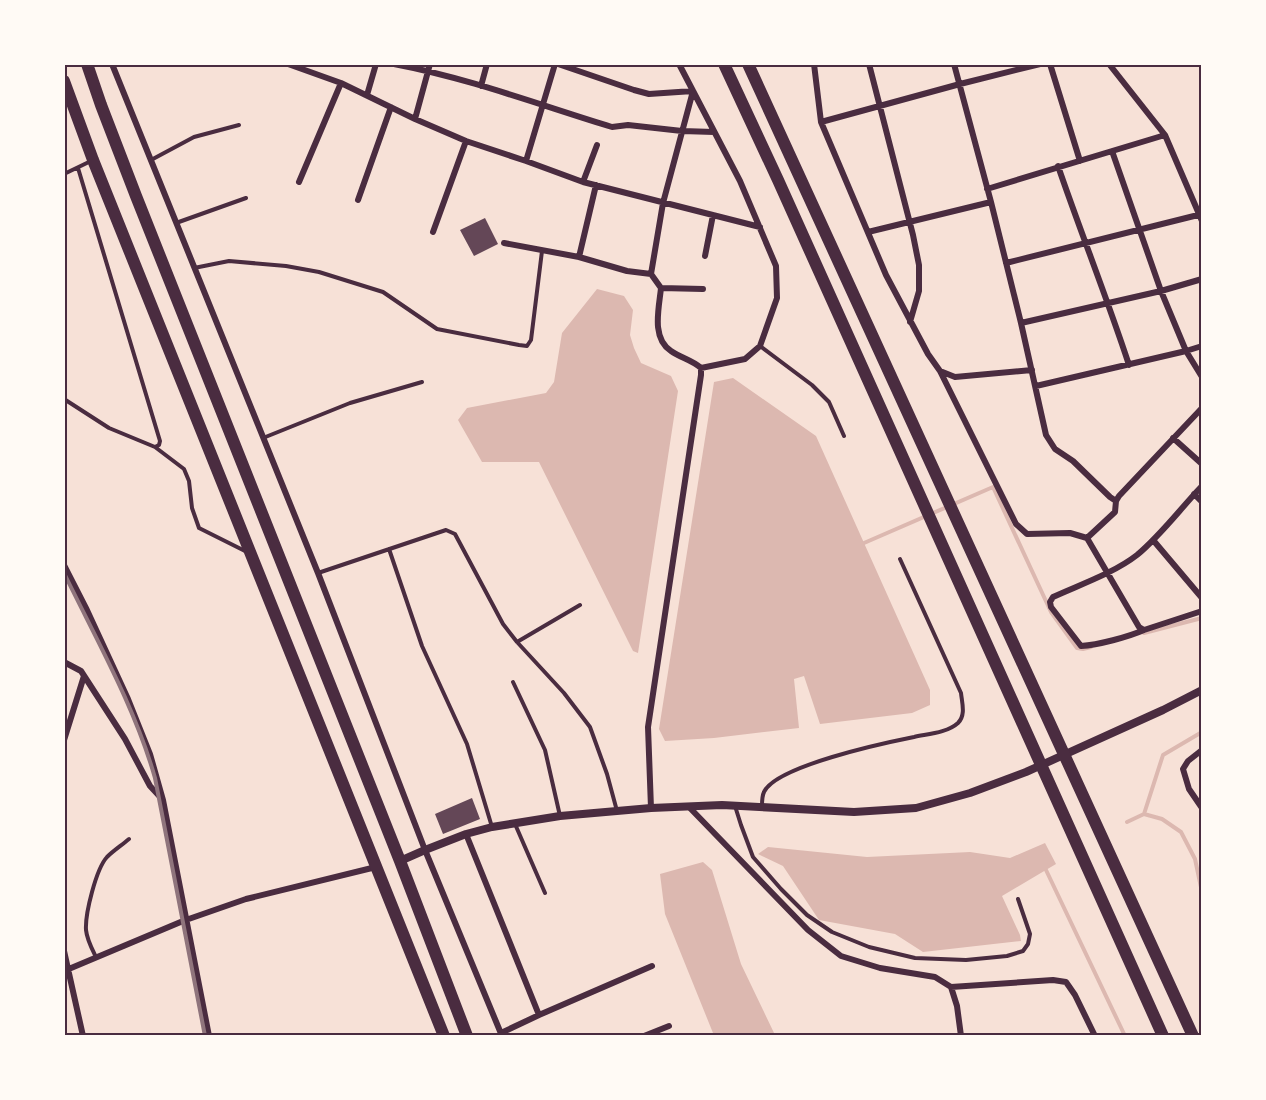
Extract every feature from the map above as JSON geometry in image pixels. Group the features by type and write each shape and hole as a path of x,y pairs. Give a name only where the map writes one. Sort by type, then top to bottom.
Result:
{"highway":[{"path":"87,64 136,196 467,1035"},
{"path":"724,64 783,190 1163,1035"},
{"path":"748,64 1193,1035"},
{"path":"64,81 93,160 444,1035"}],"street":[{"path":"112,64 318,573 425,850 501,1034 652,966"},
{"path":"288,64 341,83 466,141 583,182 760,227"},
{"path":"367,95 376,64"},
{"path":"394,64 429,68 612,127 628,125 714,132"},
{"path":"481,86 487,64"},
{"path":"526,161 542,105 557,64 650,94 693,91"},
{"path":"679,64 740,181 776,266 777,298 760,346 746,359 701,368"},
{"path":"814,64 821,122 886,275 910,322 940,371 1016,524 1027,534 1070,534 1087,538 1139,627 1144,630"},
{"path":"869,64 910,221 919,265 919,291 910,322"},
{"path":"954,64 991,202 1046,435 1055,449 1073,461 1116,501"},
{"path":"821,122 1040,64"},
{"path":"1050,64 1080,161"},
{"path":"1109,64 1165,135 1202,221"},
{"path":"415,119 429,68"},
{"path":"299,182 341,83"},
{"path":"693,91 663,202 651,274 661,288 659,336 669,350 701,368"},
{"path":"358,200 391,107"},
{"path":"987,189 1165,135"},
{"path":"433,232 466,141"},
{"path":"583,182 597,145"},
{"path":"1112,151 1161,291 1186,351 1202,377"},
{"path":"1058,166 1109,303 1128,365"},
{"path":"579,258 596,185"},
{"path":"868,232 991,202"},
{"path":"1006,263 1200,214"},
{"path":"705,256 713,215"},
{"path":"504,243 579,258 627,272 651,274"},
{"path":"1021,323 1161,291 1202,279"},
{"path":"661,288 703,290"},
{"path":"1036,386 1202,346"},
{"path":"651,808 648,727 701,368"},
{"path":"940,371 956,377 1032,370"},
{"path":"1087,538 1115,512 1116,501 1202,408"},
{"path":"1173,438 1202,464"},
{"path":"1202,486 1153,540 1126,562 1053,597 1050,602 1051,607 1081,646 1135,634 1202,611"},
{"path":"1194,494 1202,502"},
{"path":"1153,540 1202,598"},
{"path":"64,565 86,608 145,740 163,801 209,1035"},
{"path":"64,662 81,671 124,739 150,786 163,801"},
{"path":"64,740 84,676"},
{"path":"400,861 492,826 560,816 651,808 735,805 854,812 916,808 970,793 1026,772 1202,690"},
{"path":"1202,750 1188,761 1183,770 1189,789 1202,808"},
{"path":"689,807 808,930 841,956 880,968 935,977 951,987 1053,980 1066,982 1075,994 1095,1035"},
{"path":"466,834 539,1015"},
{"path":"66,970 186,920 246,899 378,867"},
{"path":"64,951 66,970 83,1035"},
{"path":"951,987 957,1005 961,1035"},
{"path":"644,1035 669,1026"}],"lane":[{"path":"151,160 194,137 239,124"},
{"path":"64,174 93,160"},
{"path":"78,168 160,441 155,447"},
{"path":"176,223 246,198"},
{"path":"194,268 229,261 286,266 318,272 383,292 437,329 527,346 531,340 542,250"},
{"path":"760,346 812,385 829,402 844,436"},
{"path":"263,438 350,403 422,382"},
{"path":"64,399 109,428 155,447 184,469 189,482 192,508 199,528 252,555"},
{"path":"318,573 446,530 455,534 503,624 564,693 590,727 607,774 617,811"},
{"path":"389,549 422,646 467,744 492,826"},
{"path":"762,807 764,792 773,783 794,770 834,756 948,729 958,723 963,714 961,693 900,559"},
{"path":"517,642 580,605"},
{"path":"513,682 546,750 560,816"},
{"path":"735,805 753,857 781,889 807,915 832,932 870,947 915,958 956,959 1007,956 1023,951 1028,944 1030,934 1018,898"},
{"path":"514,823 545,893"},
{"path":"96,957 86,932 94,885 105,859 129,839"}],"shaded area":[{"path":"597,289 624,296 633,310 630,335 641,363 671,376 678,391 638,653 633,651 539,462 482,462 458,420 467,408 546,393 554,382 562,333"},
{"path":"733,378 816,436 930,690 930,705 912,713 820,724 804,676 794,679 799,728 665,741 659,729 714,382"},
{"path":"1045,843 1056,864 1002,896 1021,941 923,952 895,934 819,920 783,866 758,854 768,847 867,857 970,852 1010,858"},
{"path":"703,862 712,870 741,964 775,1035 715,1036 713,1033 665,914 660,874"}],"building":[{"path":"485,218 498,244 474,256 460,230"},
{"path":"472,798 480,819 443,834 435,814"}],"waterway":[{"path":"864,543 993,487 1051,612 1077,648 1091,647"},
{"path":"1144,633 1202,618"},
{"path":"1144,814 1163,755 1202,732"},
{"path":"1127,822 1144,814 1162,819 1181,832 1195,859 1202,892"},
{"path":"1046,870 1125,1036"}],"railway":[{"path":"64,573 126,699 155,778 205,1036"}]}
